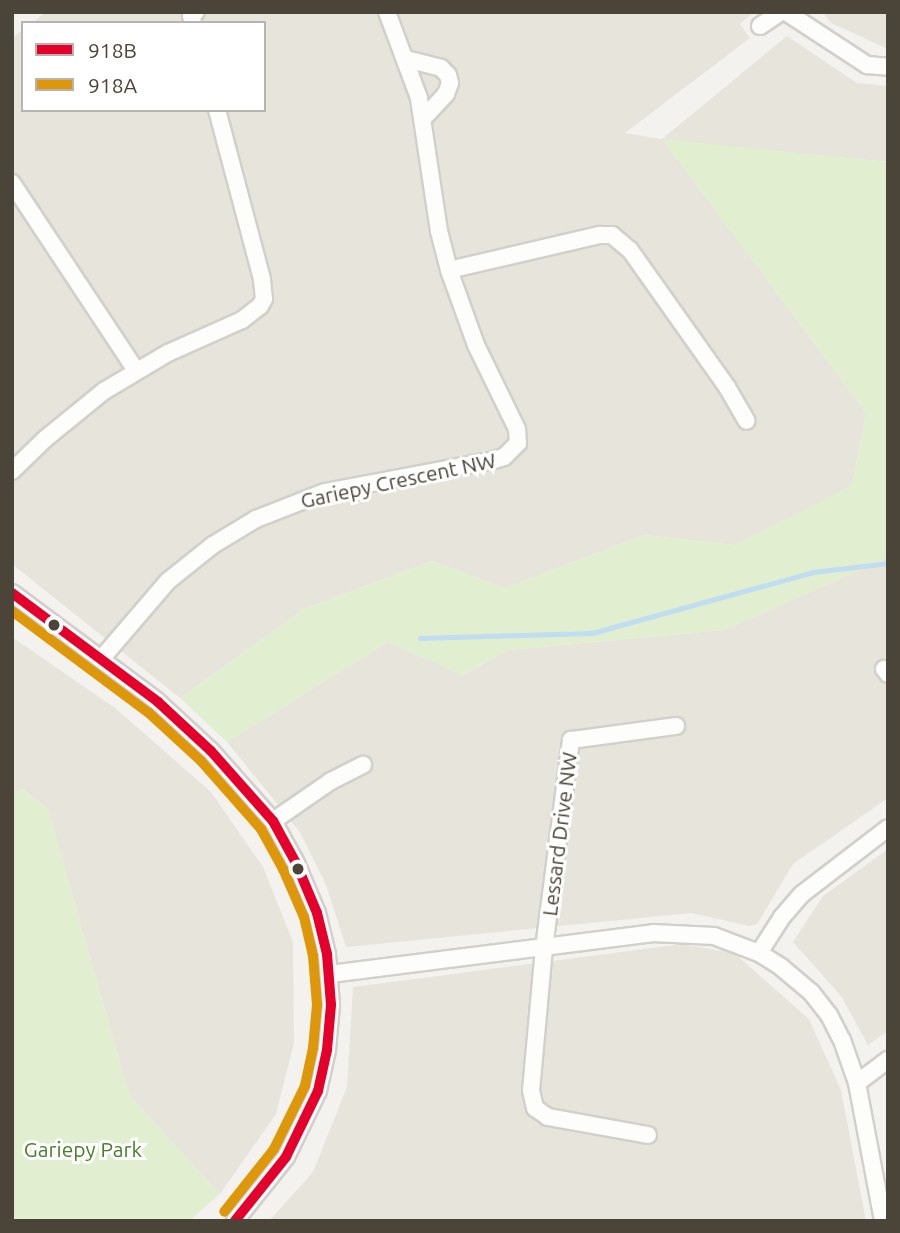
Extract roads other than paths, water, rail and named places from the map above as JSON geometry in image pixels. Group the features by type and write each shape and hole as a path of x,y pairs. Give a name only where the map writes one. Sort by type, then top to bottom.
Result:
{"street":[{"name":"Gariepy Crescent NW","path":"102,658 168,581 213,545 257,519 325,492 494,460 512,451 518,443 517,429 476,345 449,270 439,231 423,119 406,59 387,12"},
{"path":"760,26 784,12 867,65 888,67"},
{"path":"406,59 441,68 448,75 450,83 446,94 423,119"},
{"path":"12,471 71,417 136,370 253,314 264,299 262,279 218,112"},
{"path":"12,183 136,370"},
{"path":"449,270 600,234 612,235 630,250 727,387 747,421"},
{"path":"12,593 102,658 196,736 273,821 296,863 317,913 330,974 330,1028 324,1064 304,1124 286,1157 235,1221"},
{"name":"Lessard Drive NW","path":"648,1135 548,1118 535,1108 531,1091 544,948 571,740 676,726"},
{"path":"273,821 331,781 363,765"},
{"path":"759,953 782,917 802,894 888,828"},
{"name":"Lessard Drive NW","path":"330,974 677,932 713,936 759,953 798,980 822,1005 847,1052 857,1083 883,1221"},
{"path":"857,1083 888,1060"}],"waterway":[{"path":"420,638 592,633 813,572 888,563"}],"park label":[{"name":"Gariepy Park","path":"83,1149"}]}
